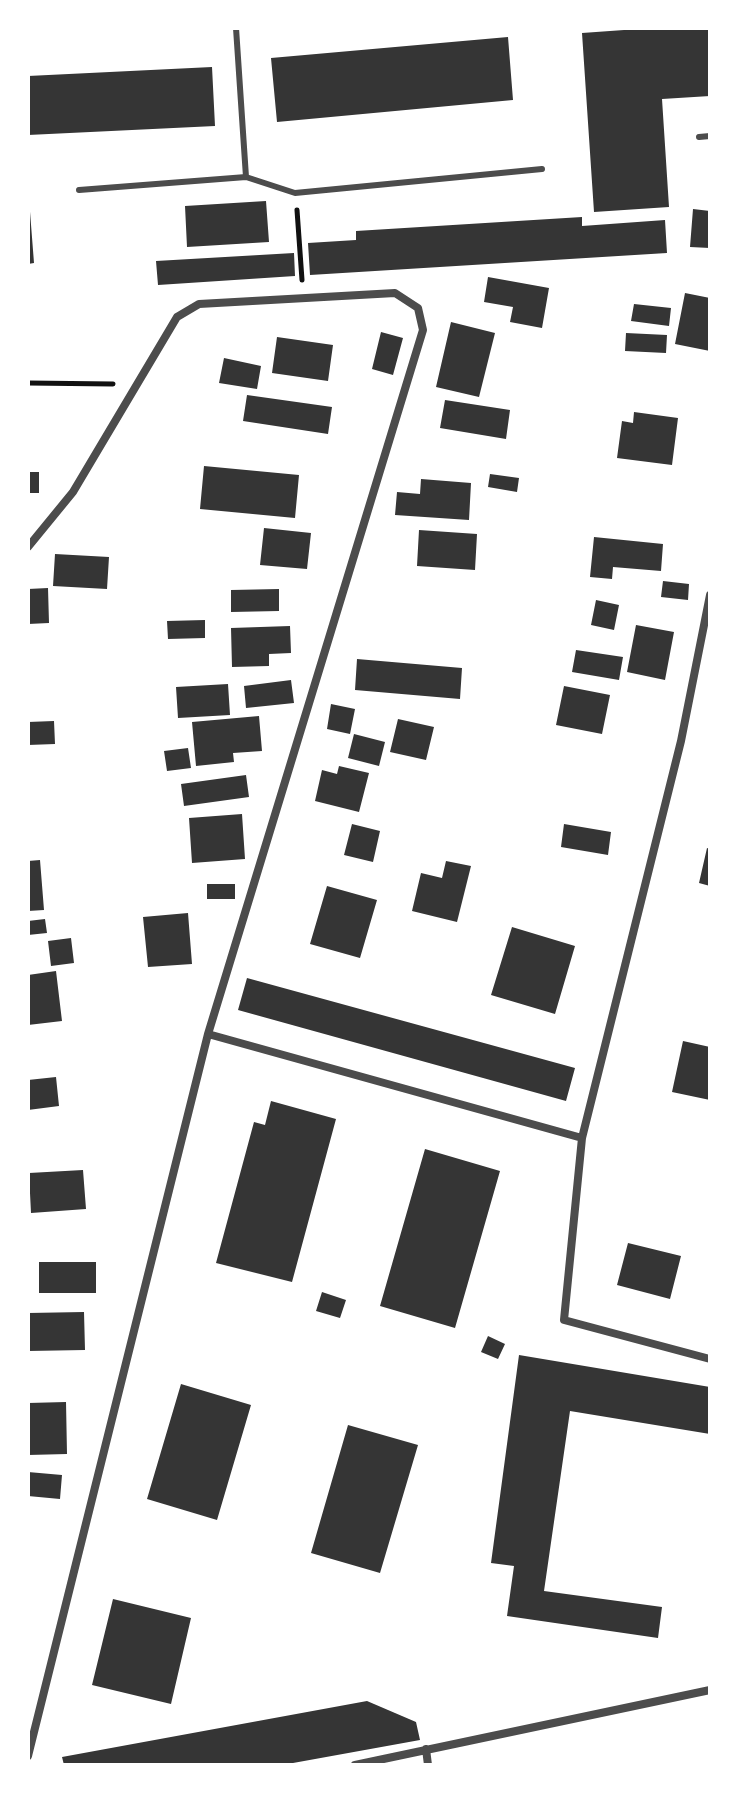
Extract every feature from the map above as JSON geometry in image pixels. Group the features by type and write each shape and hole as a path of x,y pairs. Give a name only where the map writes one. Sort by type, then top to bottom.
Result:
{"street":[{"path":"28,547 73,492 177,317 199,304 395,293 418,308 423,330 208,1034 28,1756"},
{"path":"710,595 681,741 582,1138 564,1320 710,1359"},
{"path":"208,1034 582,1138"},
{"path":"355,1765 710,1690"},
{"path":"426,1749 428,1765"}],"lane":[{"path":"236,28 246,177"},
{"path":"699,137 710,136"},
{"path":"79,190 246,177 295,193 542,169"}],"path":[{"path":"295,193 304,298"},
{"path":"28,383 138,384"}],"building":[{"path":"710,28 710,96 662,99 669,207 594,212 582,33"},
{"path":"508,37 513,100 277,122 271,58"},
{"path":"212,67 215,126 28,135 28,76"},
{"path":"28,186 34,263 28,264"},
{"path":"266,201 269,242 187,247 185,206"},
{"path":"693,209 710,211 710,248 690,247"},
{"path":"582,217 582,226 665,220 667,253 310,275 308,243 356,240 356,231"},
{"path":"294,253 295,276 158,285 156,261"},
{"path":"488,277 549,288 542,328 510,322 513,307 484,302"},
{"path":"685,293 710,298 710,351 675,344"},
{"path":"634,304 671,308 669,326 631,321"},
{"path":"451,322 495,333 479,397 436,387"},
{"path":"381,332 403,338 393,375 372,369"},
{"path":"626,333 667,335 666,353 625,351"},
{"path":"277,337 333,345 328,381 272,373"},
{"path":"224,358 261,366 257,389 219,383"},
{"path":"247,395 332,407 328,434 243,421"},
{"path":"445,400 510,410 506,439 440,428"},
{"path":"634,412 678,418 672,465 617,458 622,421 633,423"},
{"path":"204,466 299,475 295,518 200,509"},
{"path":"28,472 39,472 39,493 28,493"},
{"path":"490,474 519,478 517,492 488,487"},
{"path":"421,479 471,483 469,520 395,515 397,492 420,494"},
{"path":"264,528 311,533 307,569 260,565"},
{"path":"419,530 477,534 475,570 417,566"},
{"path":"594,537 663,544 661,571 613,567 612,579 590,577"},
{"path":"55,554 109,557 107,589 53,586"},
{"path":"663,581 689,584 688,600 661,597"},
{"path":"48,588 49,623 28,624 28,589"},
{"path":"279,589 279,611 231,612 231,590"},
{"path":"596,600 619,605 614,630 591,625"},
{"path":"205,620 205,638 168,639 167,621"},
{"path":"636,625 674,632 665,680 627,672"},
{"path":"290,626 291,653 269,654 269,666 232,667 231,628"},
{"path":"576,650 623,657 619,680 572,672"},
{"path":"357,659 462,668 460,699 355,690"},
{"path":"291,680 294,703 246,708 244,686"},
{"path":"228,684 230,715 178,718 176,687"},
{"path":"564,686 610,695 602,734 556,725"},
{"path":"331,704 355,709 350,734 327,729"},
{"path":"259,716 262,751 233,753 234,762 196,766 192,722"},
{"path":"398,719 434,727 426,760 390,752"},
{"path":"54,721 55,744 28,745 28,722"},
{"path":"354,734 385,742 379,766 348,758"},
{"path":"188,748 191,768 167,771 164,751"},
{"path":"339,766 369,773 359,812 315,801 322,770 337,774"},
{"path":"246,775 249,797 184,806 181,784"},
{"path":"242,814 245,859 192,863 189,818"},
{"path":"352,824 380,831 373,862 344,855"},
{"path":"564,824 611,832 608,855 561,847"},
{"path":"707,848 710,849 710,886 699,883"},
{"path":"40,860 44,910 28,911 28,861"},
{"path":"446,861 471,866 457,922 412,911 421,873 442,878"},
{"path":"207,884 235,884 235,899 207,899"},
{"path":"327,886 377,900 360,958 310,944"},
{"path":"188,913 192,964 148,967 143,917"},
{"path":"45,919 47,933 28,935 28,921"},
{"path":"512,927 575,946 555,1014 491,995"},
{"path":"71,938 74,963 51,966 48,941"},
{"path":"56,971 62,1021 28,1025 28,975"},
{"path":"247,978 575,1068 566,1101 238,1010"},
{"path":"683,1041 710,1047 710,1100 672,1092"},
{"path":"56,1077 59,1106 28,1110 28,1080"},
{"path":"271,1101 336,1119 292,1282 216,1263 254,1122 265,1125"},
{"path":"425,1149 500,1171 455,1328 380,1306"},
{"path":"83,1170 86,1209 31,1213 29,1173"},
{"path":"628,1243 681,1256 670,1299 617,1285"},
{"path":"39,1262 96,1262 96,1293 39,1293"},
{"path":"322,1292 346,1300 340,1318 316,1311"},
{"path":"84,1312 85,1350 28,1351 28,1313"},
{"path":"488,1336 505,1344 498,1359 481,1352"},
{"path":"519,1355 710,1387 710,1434 570,1411 544,1591 662,1607 658,1638 507,1616 514,1566 491,1563"},
{"path":"181,1384 251,1405 217,1520 147,1499"},
{"path":"66,1402 67,1454 28,1455 28,1403"},
{"path":"348,1425 418,1445 380,1573 311,1553"},
{"path":"28,1472 62,1475 60,1499 28,1496"},
{"path":"113,1599 191,1618 171,1704 92,1685"},
{"path":"367,1701 416,1722 420,1740 282,1765 64,1765 62,1757"}]}
